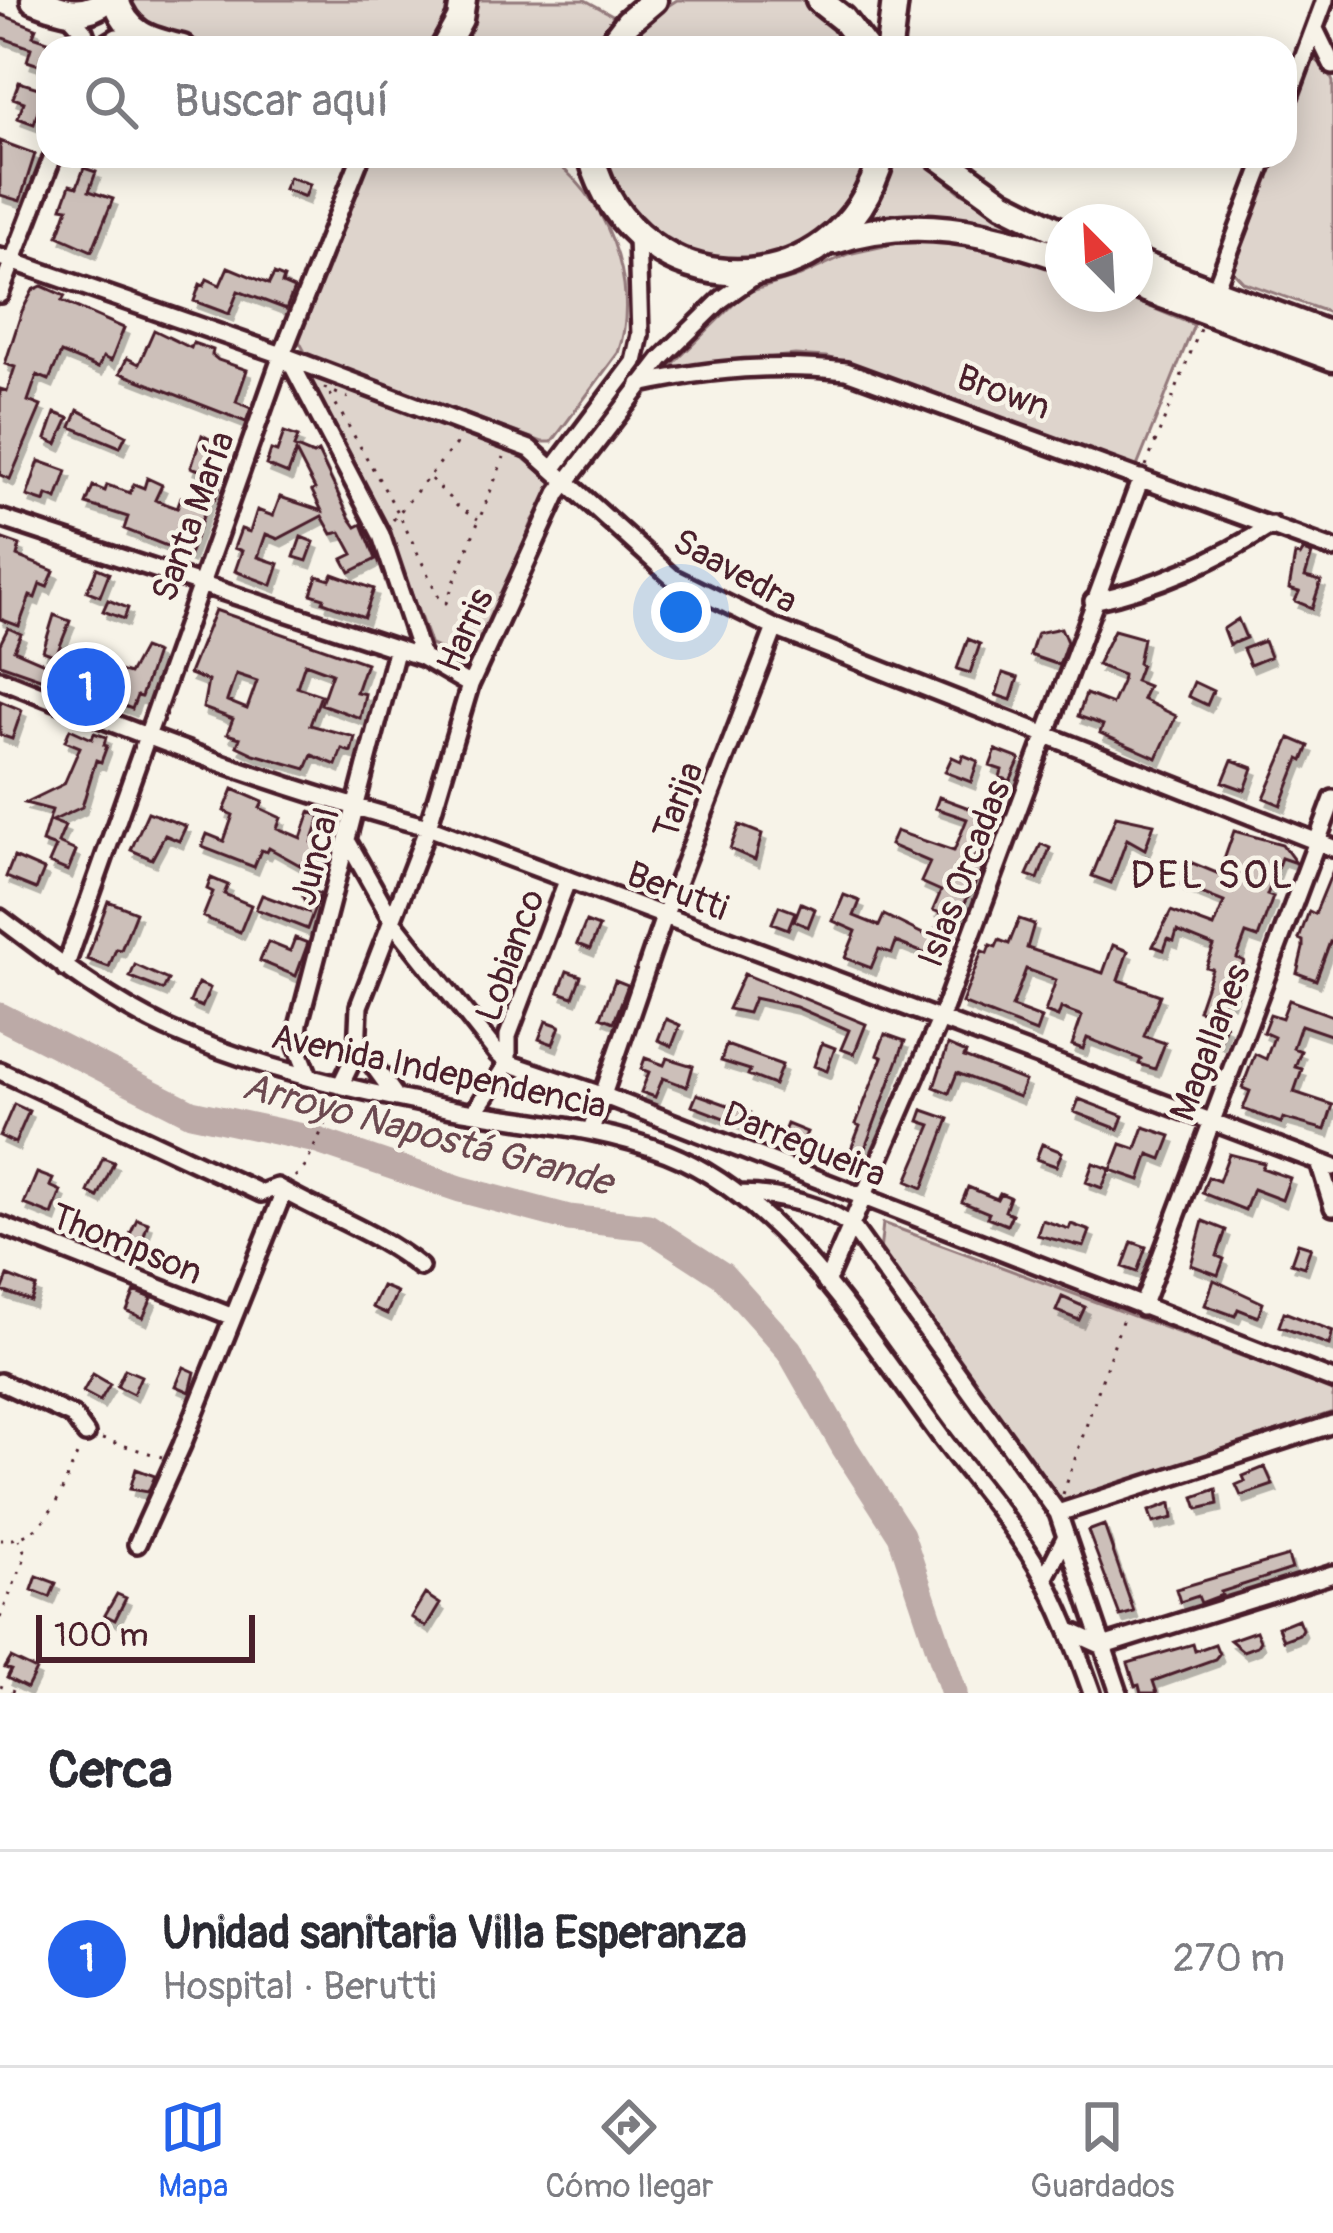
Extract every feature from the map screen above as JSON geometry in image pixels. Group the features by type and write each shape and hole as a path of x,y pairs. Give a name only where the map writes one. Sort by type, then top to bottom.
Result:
{"main road":[{"path":"34,0 67,12 84,12 107,0"},
{"path":"116,0 127,23 142,36"},
{"path":"451,36 463,0"},
{"path":"617,36 654,0"},
{"path":"819,0 856,36"},
{"path":"891,36 895,0"},
{"path":"594,168 614,210 637,236 664,255 696,268 764,271 858,233 913,225 960,231 1045,253"},
{"path":"826,244 851,220 878,168"},
{"path":"955,168 1003,203 1045,224"},
{"path":"1153,272 1333,358"},
{"path":"1153,289 1333,336"}],"street":[{"path":"1297,76 1324,0"},
{"path":"67,12 87,36"},
{"path":"1315,29 1333,66"},
{"path":"0,294 6,259 48,168"},
{"name":"Santa María","path":"65,968 200,582 356,168"},
{"path":"1210,303 1261,168"},
{"name":"Harris","path":"341,1084 357,1043 359,1006 428,827 470,685 560,474 634,362 640,334 637,236"},
{"name":"Saavedra","path":"6,259 285,356 530,449 672,577 775,628 1325,845"},
{"name":"Harris","path":"560,474 722,298 764,271"},
{"path":"285,356 381,536 422,657"},
{"name":"Brown","path":"640,384 797,365 846,371 1333,549"},
{"name":"Islas Orcadas","path":"826,1283 940,1020 1141,478"},
{"path":"0,518 422,657 470,685"},
{"path":"1093,601 1122,595 1242,544 1272,525"},
{"path":"389,649 410,617"},
{"name":"Tarija","path":"591,1130 664,917 775,628"},
{"name":"Juncal","path":"308,1074 297,1046 299,1023 358,808 389,649"},
{"name":"Berutti","path":"0,679 146,737 428,827 1326,1164"},
{"name":"Magallanes","path":"1142,1306 1211,1122 1325,845 1333,799"},
{"path":"349,844 393,922 508,1063"},
{"name":"Lobianco","path":"475,1112 508,1063 508,1036 567,880"},
{"name":"Avenida Independencia","path":"0,917 65,968 163,1026 268,1068 475,1112 591,1130 666,1153 718,1177 826,1283 1044,1579 1070,1631 1092,1693"},
{"path":"357,1043 396,1096"},
{"name":"Darregueira","path":"508,1063 602,1095 1333,1380"},
{"path":"0,1071 261,1193 278,1186 323,1214 388,1241 420,1267"},
{"path":"1326,1164 1333,1207"},
{"path":"137,1544 284,1191"},
{"name":"Avenida Independencia","path":"738,1194 767,1194 842,1219 853,1228"},
{"name":"Thompson","path":"0,1225 232,1317"},
{"path":"853,1228 1058,1513 1119,1693"},
{"path":"0,1382 73,1416 86,1434"},
{"path":"1058,1513 1333,1424"},
{"path":"1044,1579 1066,1536"},
{"path":"1070,1631 1103,1646 1333,1574"}],"path":[{"path":"1141,478 1210,303"},
{"path":"328,390 399,514 441,602 446,603 505,455"},
{"path":"381,536 460,438"},
{"path":"429,478 459,508 480,520"},
{"path":"284,1191 305,1167 330,1112"},
{"path":"1067,1480 1123,1318"},
{"path":"0,1540 29,1534 49,1516 86,1434 174,1461"},
{"path":"0,1618 26,1555 18,1538"},
{"path":"0,1686 16,1693"}],"shaded area":[{"path":"126,0 457,0 440,36 179,36 148,29 133,16"},
{"path":"470,0 585,0 618,18 607,36 457,36"},
{"path":"677,0 801,0 817,9 843,36 633,36 649,18"},
{"path":"1314,59 1327,68 1333,82 1333,314 1243,282 1233,271 1272,168 1297,168 1297,102"},
{"path":"364,168 562,168 586,192 601,216 622,270 624,327 618,353 552,442 306,354 298,339"},
{"path":"609,168 868,168 850,203 829,227 805,244 752,260 697,253 672,242 648,227 617,189"},
{"path":"888,168 931,168 960,192 1045,233 1045,249 858,225 883,186"},
{"path":"921,238 1041,262 1045,264 1045,312 1153,312 1153,308 1194,325 1136,469 971,405 826,357 673,364 745,293 848,254"},
{"path":"309,375 520,455 556,485 533,520 478,658 468,661 431,645 386,527 309,384"},
{"path":"883,1223 1333,1390 1333,1412 1063,1505 880,1252"}],"building":[{"path":"0,14 36,28 36,64 27,61 31,48 0,37"},
{"path":"19,82 36,87 34,124 18,118 24,102 13,98"},
{"path":"0,141 35,154 20,201 0,195"},
{"path":"84,168 96,172 89,191 113,199 92,251 58,236 70,185 77,187"},
{"path":"289,177 310,184 305,197 284,189"},
{"path":"228,267 269,284 274,274 284,278 282,284 294,289 286,309 238,291 229,314 194,301 200,284 204,286 207,279 220,285"},
{"path":"42,286 65,296 62,301 124,328 111,361 103,357 98,368 61,353 49,380 37,375 28,401 41,406 10,479 0,475 0,389 7,391 15,367 5,364 22,311 33,290"},
{"path":"154,330 191,348 193,343 213,350 218,360 247,370 236,402 251,408 246,422 120,373 127,358 139,364"},
{"path":"78,410 126,435 120,447 71,427"},
{"path":"55,413 69,418 57,444 46,439"},
{"path":"284,432 298,437 294,447 313,455 318,452 349,517 356,527 362,524 376,559 350,572 343,559 353,554 341,532 332,534 322,516 278,539 266,534 258,557 279,564 272,585 235,571 242,551 234,548 241,529 250,532 257,510 273,516 280,497 322,511 296,452 288,474 266,465"},
{"path":"202,435 215,442 202,471 191,467"},
{"path":"39,461 67,471 57,499 47,495 45,502 27,496"},
{"path":"147,478 162,485 155,500 177,508 181,497 197,502 205,478 220,484 215,499 210,497 189,555 124,529 128,517 86,504 93,486 130,493 134,484 144,488"},
{"path":"301,537 314,542 307,561 294,557"},
{"path":"0,538 20,545 17,556 54,571 47,587 40,584 35,598 30,596 19,626 0,619"},
{"path":"1312,554 1305,577 1321,581 1312,608 1295,601 1299,592 1289,589 1295,555"},
{"path":"97,568 109,573 100,596 87,591"},
{"path":"333,574 374,589 364,617 311,594 317,576 330,580"},
{"path":"108,600 128,608 124,619 103,611"},
{"path":"215,610 366,663 356,692 365,694 360,718 321,704 332,673 305,663 297,687 321,695 310,725 355,737 351,752 342,749 336,765 312,755 306,769 237,746 240,738 227,734 233,719 203,708 208,681 189,674","holes":["236,674 257,681 247,709 227,701"]},
{"path":"54,615 70,621 56,656 43,651"},
{"path":"1238,619 1246,638 1229,645 1223,629"},
{"path":"8,628 21,634 14,650 49,665 43,679 0,664 0,644"},
{"path":"1061,628 1067,642 1059,665 1030,655 1037,633"},
{"path":"1114,630 1143,638 1135,681 1148,686 1142,699 1176,716 1157,758 1100,733 1103,725 1078,716 1086,694 1112,704 1122,682 1123,675 1097,665"},
{"path":"968,639 980,644 970,673 957,669"},
{"path":"1264,641 1270,657 1250,665 1243,649"},
{"path":"143,648 156,653 132,709 87,692 97,664 129,674"},
{"path":"1003,673 1018,678 1011,700 996,695"},
{"path":"1194,682 1213,691 1207,705 1188,696"},
{"path":"0,701 22,710 12,739 0,735"},
{"path":"70,729 92,739 94,733 106,737 107,746 101,762 96,760 82,807 52,821 65,826 58,843 76,851 68,871 49,863 56,847 42,842 52,810 25,803 64,784 80,747 65,741"},
{"path":"1290,738 1309,746 1281,805 1264,798"},
{"path":"996,750 1020,759 1010,781 1000,777 1002,770 990,766"},
{"path":"963,755 978,761 971,782 945,772 952,757 961,761"},
{"path":"1232,760 1253,768 1245,790 1223,782"},
{"path":"233,789 263,802 260,808 281,818 277,828 301,838 310,812 321,816 312,843 331,852 325,868 310,861 307,869 269,848 261,850 254,867 202,847 207,834 224,841 233,815 224,811"},
{"path":"939,797 996,818 993,828 982,824 977,838 982,840 973,861 984,866 936,958 896,942 892,953 879,949 871,968 845,958 856,931 833,921 844,895 860,901 854,916 879,926 884,915 931,938 942,914 933,910 941,891 921,882 930,862 890,845 896,831 954,851 967,819 935,808"},
{"path":"148,812 186,826 179,841 165,835 152,859 131,850"},
{"path":"1116,816 1154,824 1145,849 1127,839 1111,883 1092,876"},
{"path":"739,825 762,834 755,860 730,849"},
{"path":"1234,831 1282,844 1296,863 1281,858 1258,938 1246,934 1237,958 1244,961 1217,1021 1226,1025 1220,1042 1197,1034 1205,1012 1198,1010 1212,969 1206,967 1214,946 1177,931 1164,950 1153,946 1171,911 1214,927 1224,902 1181,885 1190,862 1219,874"},
{"path":"1041,844 1050,848 1038,879 1027,875"},
{"path":"14,857 44,870 36,889 6,877"},
{"path":"1333,870 1333,943 1316,980 1297,973 1303,948 1299,939"},
{"path":"211,878 228,885 224,894 251,905 240,932 203,917 213,892 207,889"},
{"path":"302,894 320,894 307,929 256,909 262,895 308,912"},
{"path":"108,901 136,912 109,967 87,959"},
{"path":"801,903 815,909 808,927 794,921"},
{"path":"779,906 795,912 788,929 772,923"},
{"path":"1019,919 1034,924 1027,948 1103,973 1113,945 1128,951 1118,980 1160,995 1144,1036 1165,1043 1155,1069 1087,1038 1083,1049 1072,1045 1082,1016 1061,1008 1058,1017 1045,1012 1056,980 1026,969 1012,1007 1041,1018 1036,1032 962,1003 982,951 987,953 999,940 1009,944"},
{"path":"586,922 599,927 590,949 577,944"},
{"path":"295,938 308,943 296,976 260,961 268,942 290,951"},
{"path":"135,965 168,980 163,990 130,977"},
{"path":"567,971 581,976 573,997 559,992"},
{"path":"744,974 866,1024 854,1054 841,1049 849,1030 796,1007 754,998 748,1013 728,1009"},
{"path":"615,980 628,985 614,1022 601,1017"},
{"path":"198,983 210,988 202,1007 190,1002"},
{"path":"1289,1000 1333,1016 1333,1036 1301,1025 1293,1048 1301,1051 1295,1067 1302,1069 1294,1092 1333,1105 1325,1130 1283,1118 1281,1123 1243,1109 1250,1091 1242,1088 1255,1054 1266,1059 1274,1037 1263,1032 1270,1014 1282,1018"},
{"path":"666,1019 680,1025 672,1046 658,1040"},
{"path":"546,1021 560,1026 553,1044 539,1039"},
{"path":"885,1034 905,1041 858,1167 846,1162 882,1057 877,1055"},
{"path":"822,1043 835,1048 827,1071 814,1066"},
{"path":"726,1045 782,1065 774,1085 748,1075 750,1070 721,1061"},
{"path":"948,1045 966,1053 964,1057 1025,1081 1019,1097 957,1073 949,1093 934,1087"},
{"path":"645,1058 664,1065 667,1058 693,1066 687,1087 663,1078 655,1097 641,1092 649,1072 641,1069"},
{"path":"697,1094 750,1113 745,1126 692,1106"},
{"path":"1079,1099 1123,1116 1118,1129 1074,1112"},
{"path":"14,1104 29,1111 15,1143 0,1136"},
{"path":"923,1110 949,1119 923,1188 907,1181 931,1125 919,1121"},
{"path":"787,1124 807,1132 800,1148 780,1141"},
{"path":"1144,1127 1171,1136 1162,1159 1149,1154 1140,1180 1111,1170 1121,1144 1136,1149"},
{"path":"1042,1144 1062,1152 1056,1166 1036,1159"},
{"path":"1229,1154 1264,1163 1262,1168 1290,1178 1282,1200 1253,1189 1245,1210 1202,1193 1208,1177 1219,1181"},
{"path":"103,1158 114,1162 98,1197 88,1192"},
{"path":"1093,1163 1110,1169 1102,1188 1086,1182"},
{"path":"37,1173 53,1179 50,1186 61,1191 52,1215 24,1204"},
{"path":"968,1187 997,1199 1000,1193 1010,1197 1005,1211 1012,1214 1007,1225 962,1202"},
{"path":"137,1219 148,1223 141,1245 128,1239"},
{"path":"1042,1220 1090,1231 1084,1247 1037,1235"},
{"path":"1203,1221 1226,1230 1217,1256 1224,1259 1218,1275 1191,1265"},
{"path":"1132,1242 1146,1247 1137,1272 1123,1267"},
{"path":"1298,1243 1311,1247 1304,1267 1291,1263"},
{"path":"8,1276 36,1287 31,1301 2,1291"},
{"path":"1214,1280 1263,1303 1258,1317 1238,1309 1235,1316 1205,1305"},
{"path":"382,1286 397,1292 387,1314 372,1307"},
{"path":"135,1291 152,1298 143,1318 127,1311"},
{"path":"1062,1297 1085,1307 1079,1320 1056,1311"},
{"path":"1284,1312 1333,1331 1329,1345 1279,1326"},
{"path":"184,1367 195,1372 190,1392 176,1386"},
{"path":"125,1369 141,1376 133,1394 117,1386"},
{"path":"93,1374 110,1384 100,1401 83,1392"},
{"path":"1265,1467 1273,1485 1241,1496 1236,1485 1245,1481 1243,1476"},
{"path":"136,1469 155,1476 148,1492 130,1489"},
{"path":"1216,1489 1218,1504 1198,1509 1194,1497"},
{"path":"1171,1503 1173,1518 1153,1523 1149,1511"},
{"path":"1104,1525 1134,1612 1120,1616 1088,1531"},
{"path":"1288,1556 1292,1569 1201,1603 1198,1596 1180,1602 1176,1589"},
{"path":"37,1576 56,1583 50,1597 32,1590"},
{"path":"117,1594 126,1598 115,1620 105,1615"},
{"path":"425,1594 440,1604 426,1627 411,1617"},
{"path":"1298,1619 1299,1634 1283,1640 1278,1627"},
{"path":"1256,1631 1257,1646 1243,1651 1230,1640"},
{"path":"1193,1644 1195,1651 1215,1644 1219,1654 1153,1681 1157,1693 1141,1693 1139,1685 1135,1686 1128,1663"},
{"path":"11,1658 36,1670 27,1688 7,1678 11,1670 5,1668"}],"waterway":[{"name":"Arroyo Napostá Grande","path":"0,1016 191,1113 312,1139 460,1189 569,1218 648,1227 722,1275 789,1350 901,1535 954,1693"}],"place":[{"name":"Unidad sanitaria Villa Esperanza","path":"86,687"}],"district":[{"name":"DEL SOL","path":"1213,874"}]}
